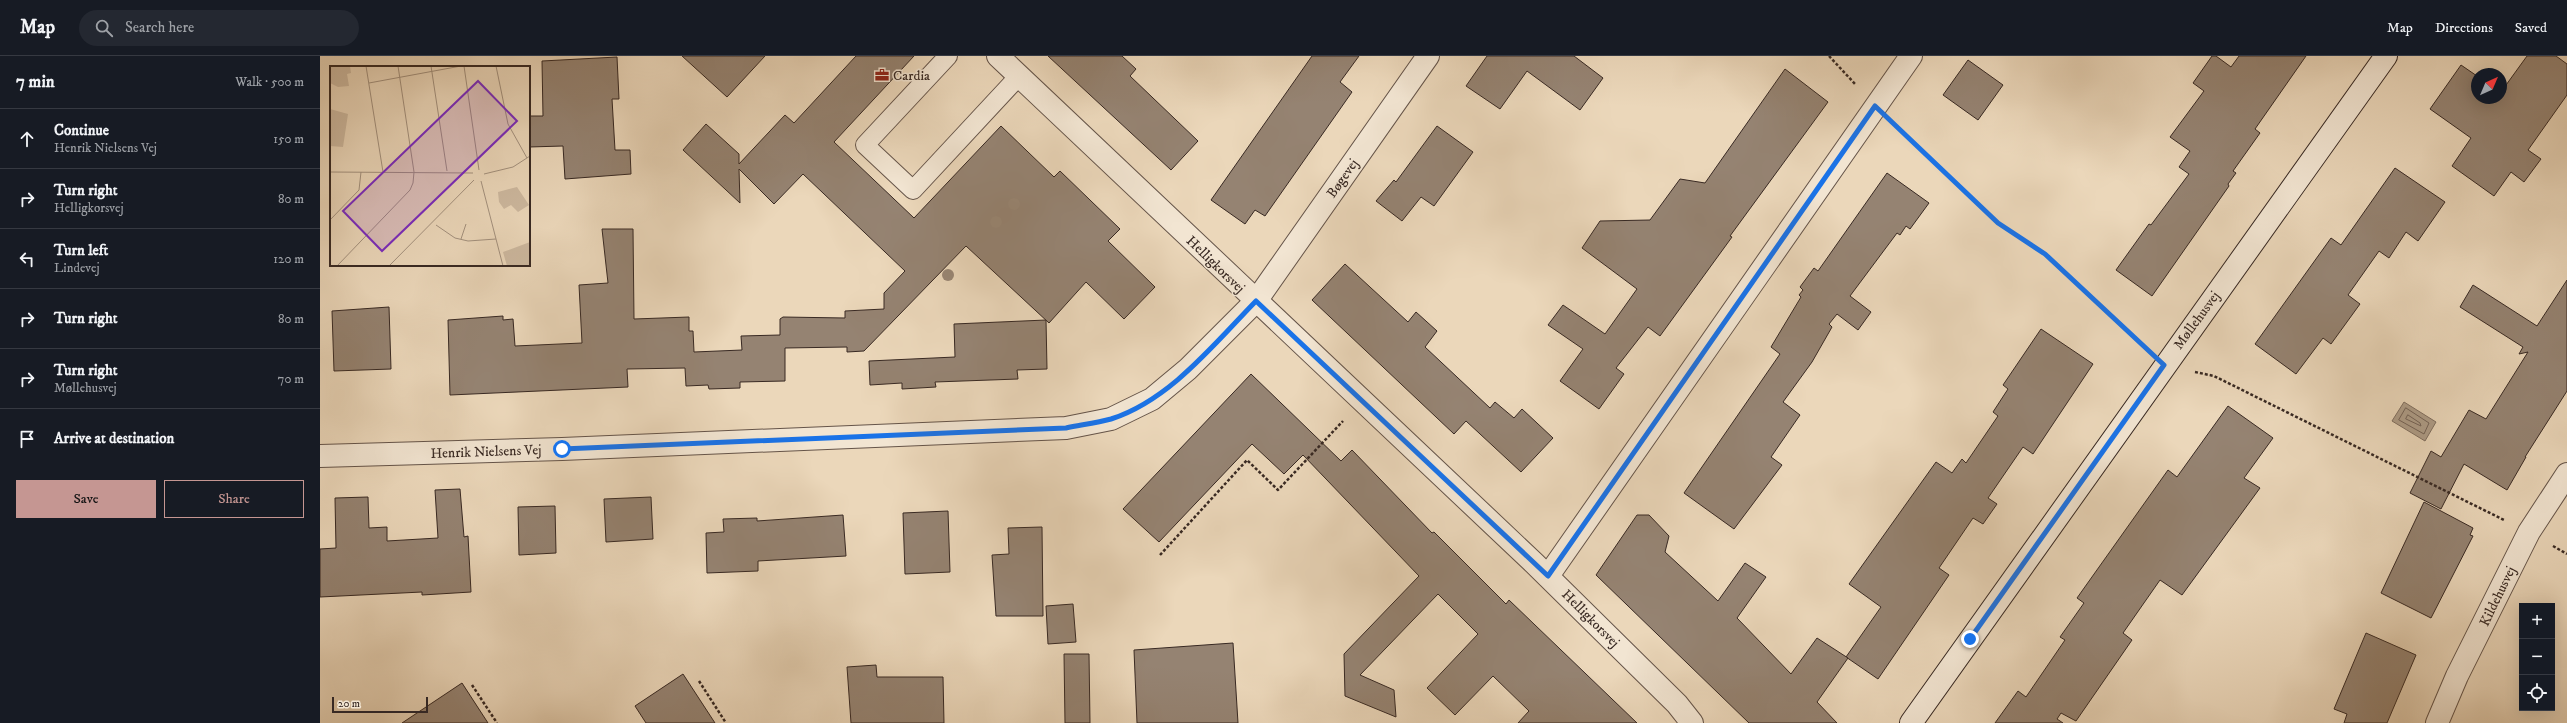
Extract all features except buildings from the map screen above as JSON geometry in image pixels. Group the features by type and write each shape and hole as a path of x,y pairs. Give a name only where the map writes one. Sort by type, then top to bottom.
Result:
{"street":[{"name":"Helligkorsvej","path":"998,56 1548,576 1677,704 1692,723"},
{"name":"Bøgevej","path":"1256,301 1428,56"},
{"path":"1548,576 1911,56"},
{"name":"Møllehusvej","path":"1911,723 2164,365 2386,56"},
{"name":"Henrik Nielsens Vej","path":"320,456 562,449 1066,428 1111,419 1152,399 1188,369 1256,301"},
{"name":"Kildehusvej","path":"2437,723 2457,676 2529,532 2567,474"}],"lane":[{"path":"948,56 865,145 913,190 1019,76"}],"path":[{"path":"1829,56 1875,106 1998,223 2045,254 2164,365 2214,376 2529,532 2567,554"},
{"path":"1160,555 1247,460 1278,490 1362,401"},
{"path":"699,681 726,723"},
{"path":"472,686 497,723"}],"water":[{"path":"2404,402 2436,422 2425,441 2392,421"}],"place":[{"name":"Cardia","path":"882,75"}],"route":[{"path":"562,449 1066,428 1111,419 1152,399 1188,369 1256,301 1548,576 1875,106 1998,223 2045,254 2164,365 1970,639"}]}
